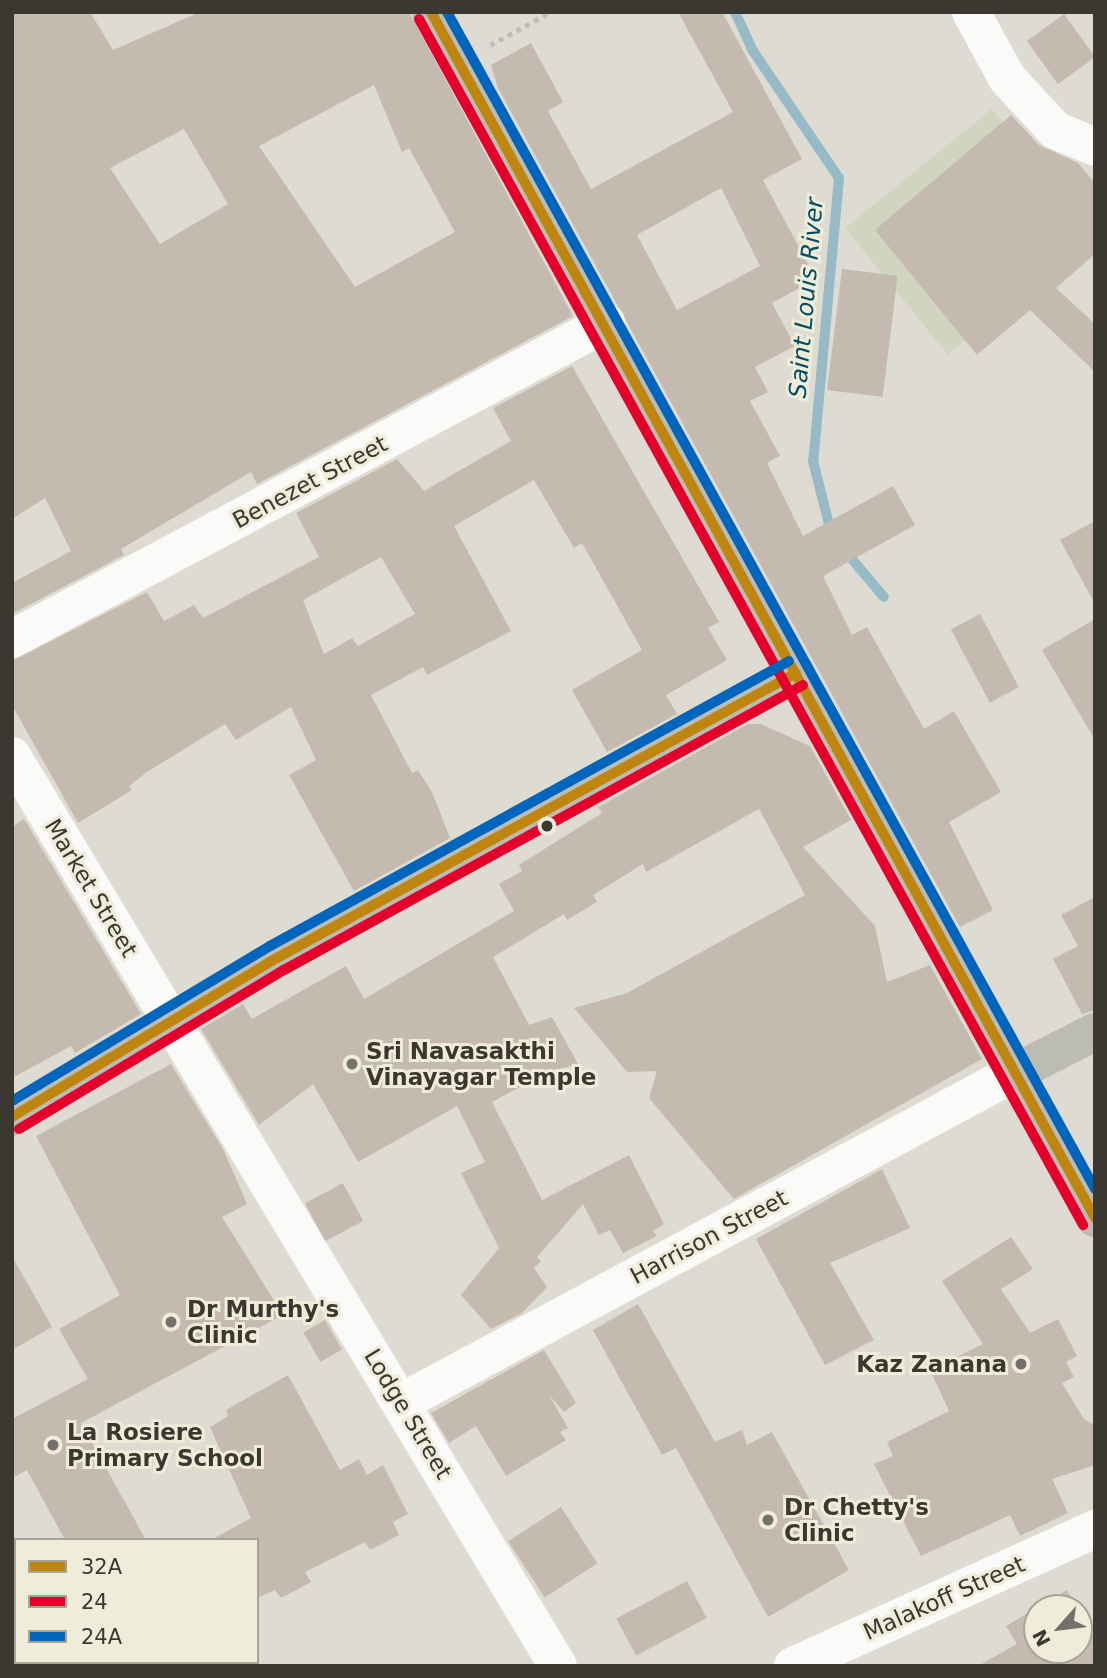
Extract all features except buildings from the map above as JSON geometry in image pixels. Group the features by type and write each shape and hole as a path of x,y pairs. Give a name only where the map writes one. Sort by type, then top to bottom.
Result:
{"main road":[{"path":"431,12 462,60 607,323 1095,1218"},
{"path":"12,1117 167,1022 796,673"},
{"path":"1016,1072 1095,1032"}],"street":[{"path":"972,12 1007,78 1055,130 1095,147"},
{"name":"Benezet Street","path":"12,639 607,323"},
{"name":"Market Street","path":"12,756 167,1022"},
{"name":"Lodge Street","path":"167,1022 401,1402 558,1666"},
{"name":"Harrison Street","path":"401,1402 1016,1072"},
{"name":"Malakoff Street","path":"793,1666 1095,1529"}],"path":[{"path":"462,60 551,12"}],"green space":[{"path":"992,109 1095,236 948,355 845,228"}],"waterway":[{"name":"Saint Louis River","path":"735,12 753,51 839,178 813,461 832,536"},
{"name":"Saint Louis River","path":"845,551 884,597"}],"transit line":[{"name":"32A","path":"431,12 1095,1218"},
{"name":"24A","path":"447,12 1095,1189"},
{"name":"24","path":"419,19 1083,1225"},
{"name":"24A","path":"12,1101 270,946 789,661"},
{"name":"32A","path":"12,1117 277,958 796,673"},
{"name":"24","path":"19,1129 284,970 803,685"}],"place":[{"name":"Sri Navasakthi Vinayagar Temple","path":"352,1064"},
{"name":"Dr Murthy's Clinic","path":"171,1322"},
{"name":"Kaz Zanana","path":"1021,1364"},
{"name":"La Rosiere Primary School","path":"53,1445"},
{"name":"Dr Chetty's Clinic","path":"768,1520"}]}
